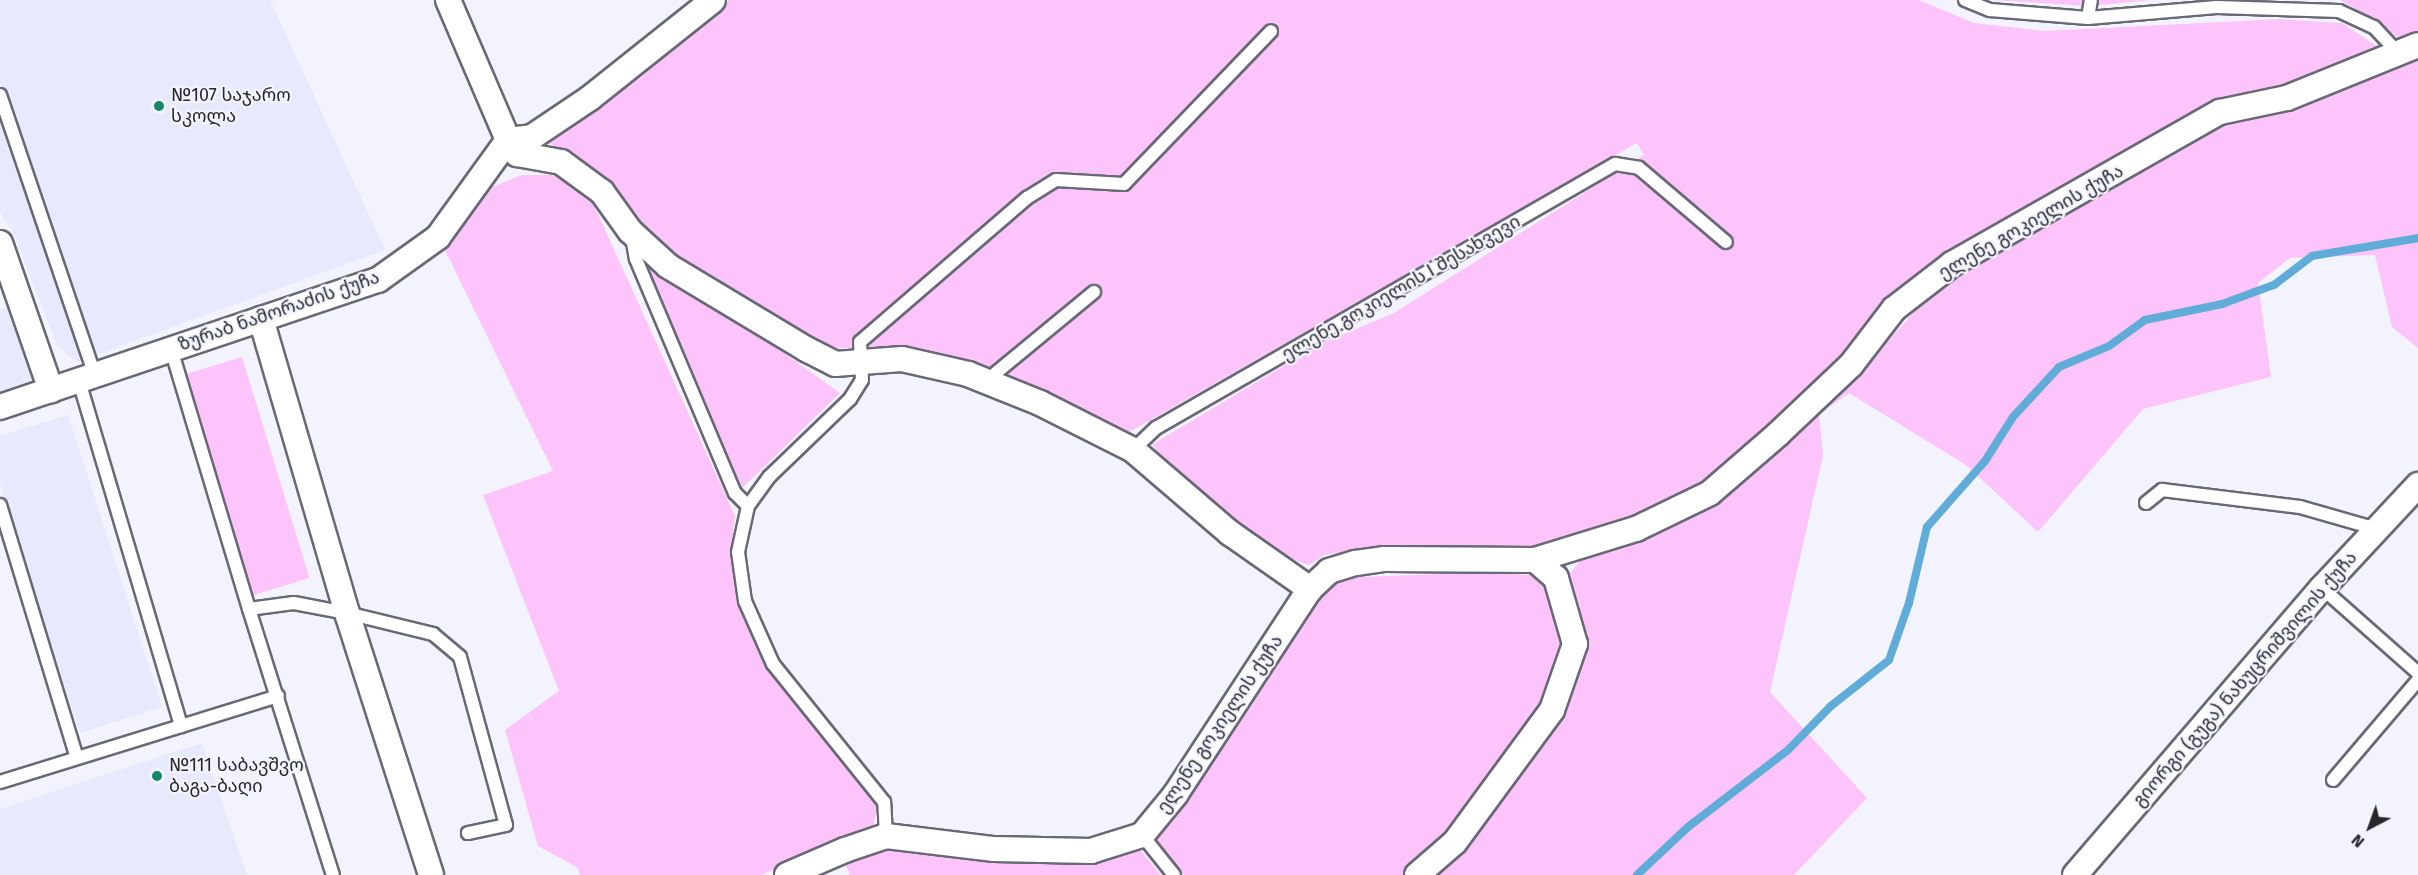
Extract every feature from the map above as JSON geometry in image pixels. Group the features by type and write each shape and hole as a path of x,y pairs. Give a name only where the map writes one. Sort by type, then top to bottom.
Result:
{"street":[{"path":"448,0 508,140 517,154 561,162 594,186 602,192 630,231 668,266 806,349 835,363 902,359 968,374 1040,403 1133,450 1230,533 1310,589"},
{"path":"508,140 532,137 590,98 713,0"},
{"name":"ელენე გოკიელის ქუჩა","path":"1142,835 1176,795 1310,589 1329,571 1375,560 1535,560 1636,529 1710,494 1851,365 1894,309 1962,258 2220,112 2287,98 2408,49"},
{"name":"ზურაბ ნამორაძის ქუჩა","path":"0,407 378,280 438,237 508,140"},
{"path":"0,243 51,390"},
{"path":"261,319 347,613 431,875"},
{"name":"გიორგი (გუგა) ნახუცრიშვილის ქუჩა","path":"2075,875 2322,588 2418,485"},
{"path":"1417,875 1455,842 1552,710 1575,644 1556,578 1535,560"},
{"path":"787,875 886,836 994,849 1090,851 1142,835"}],"lane":[{"path":"1965,0 1990,10 2088,18 2217,7 2302,5 2339,11 2374,27 2408,49"},
{"path":"2088,18 2091,0"},
{"path":"886,836 884,802 773,664 746,601 738,552 748,506 770,476 850,399 862,380 860,342 1027,198 1056,180 1124,184 1271,31"},
{"path":"0,95 87,378 181,726"},
{"name":"ელენე გოკიელის I შესახვევი","path":"1133,450 1156,429 1615,164 1639,168 1726,242"},
{"path":"630,231 636,259 735,493 748,506"},
{"path":"986,381 1094,292"},
{"path":"171,349 249,609 333,875"},
{"path":"2146,503 2162,490 2300,507 2377,529"},
{"path":"0,505 77,759"},
{"path":"2322,588 2418,673"},
{"path":"249,609 294,603 347,613 433,634 460,657 506,825 468,833"},
{"path":"2333,780 2418,681"},
{"path":"0,782 278,696"},
{"path":"1142,835 1174,875"}],"shaded area":[{"name":"№107 საჯარო სკოლა","path":"0,0 270,0 385,250 76,362 57,345 13,232 0,212"},
{"path":"729,0 1919,0 1974,23 2044,31 2279,19 2342,23 2383,50 2031,207 1942,255 1882,309 1837,369 1702,490 1633,521 1558,545 1478,549 1383,547 1324,555 1309,565 1272,552 1162,461 1153,444 1320,344 1394,313 1644,155 1637,143 1126,434 868,350 877,334 1015,217 1010,208 865,329 853,349 829,347 725,287 659,244 603,177 549,143"},
{"path":"1992,0 2152,0 2090,6"},
{"path":"2340,0 2418,0 2418,37 2402,41 2380,23"},
{"path":"2418,57 2418,348 2392,327 2375,255 2290,258 2258,283 2271,377 2143,409 2038,532 1966,465 1849,393 1819,414 1823,455 1770,692 1867,798 1794,875 1432,875 1462,851 1537,752 1571,698 1586,643 1569,575 1580,561 1716,501 1857,375 1949,274 2225,120"},
{"path":"522,175 551,175 587,190 735,516 731,550 741,606 764,661 877,806 873,830 761,875 580,875 578,868 538,846 505,730 559,691 483,495 553,471 444,248 487,189"},
{"path":"646,265 711,301 840,393 741,489"},
{"path":"12,306 35,377 19,396 0,401 0,310"},
{"path":"242,357 310,578 252,595 185,375"},
{"path":"68,415 162,707 80,733 0,483 0,436"},
{"path":"1493,572 1530,575 1550,592 1568,646 1546,707 1440,842 1403,875 1184,875 1153,839 1170,821 1333,578"},
{"name":"№111 საბავშვო ბაგა-ბაღი","path":"202,743 247,875 0,875 0,809"},
{"path":"1137,846 1161,875 850,875 845,863 895,848"}],"waterway":[{"path":"1637,875 1688,827 1788,750 1831,706 1889,660 1909,603 1927,527 1985,461 2013,417 2059,367 2109,346 2145,320 2222,304 2274,285 2312,256 2418,238"}],"place":[{"name":"№107 საჯარო სკოლა","path":"159,106"},
{"name":"№111 საბავშვო ბაგა-ბაღი","path":"157,776"}]}
